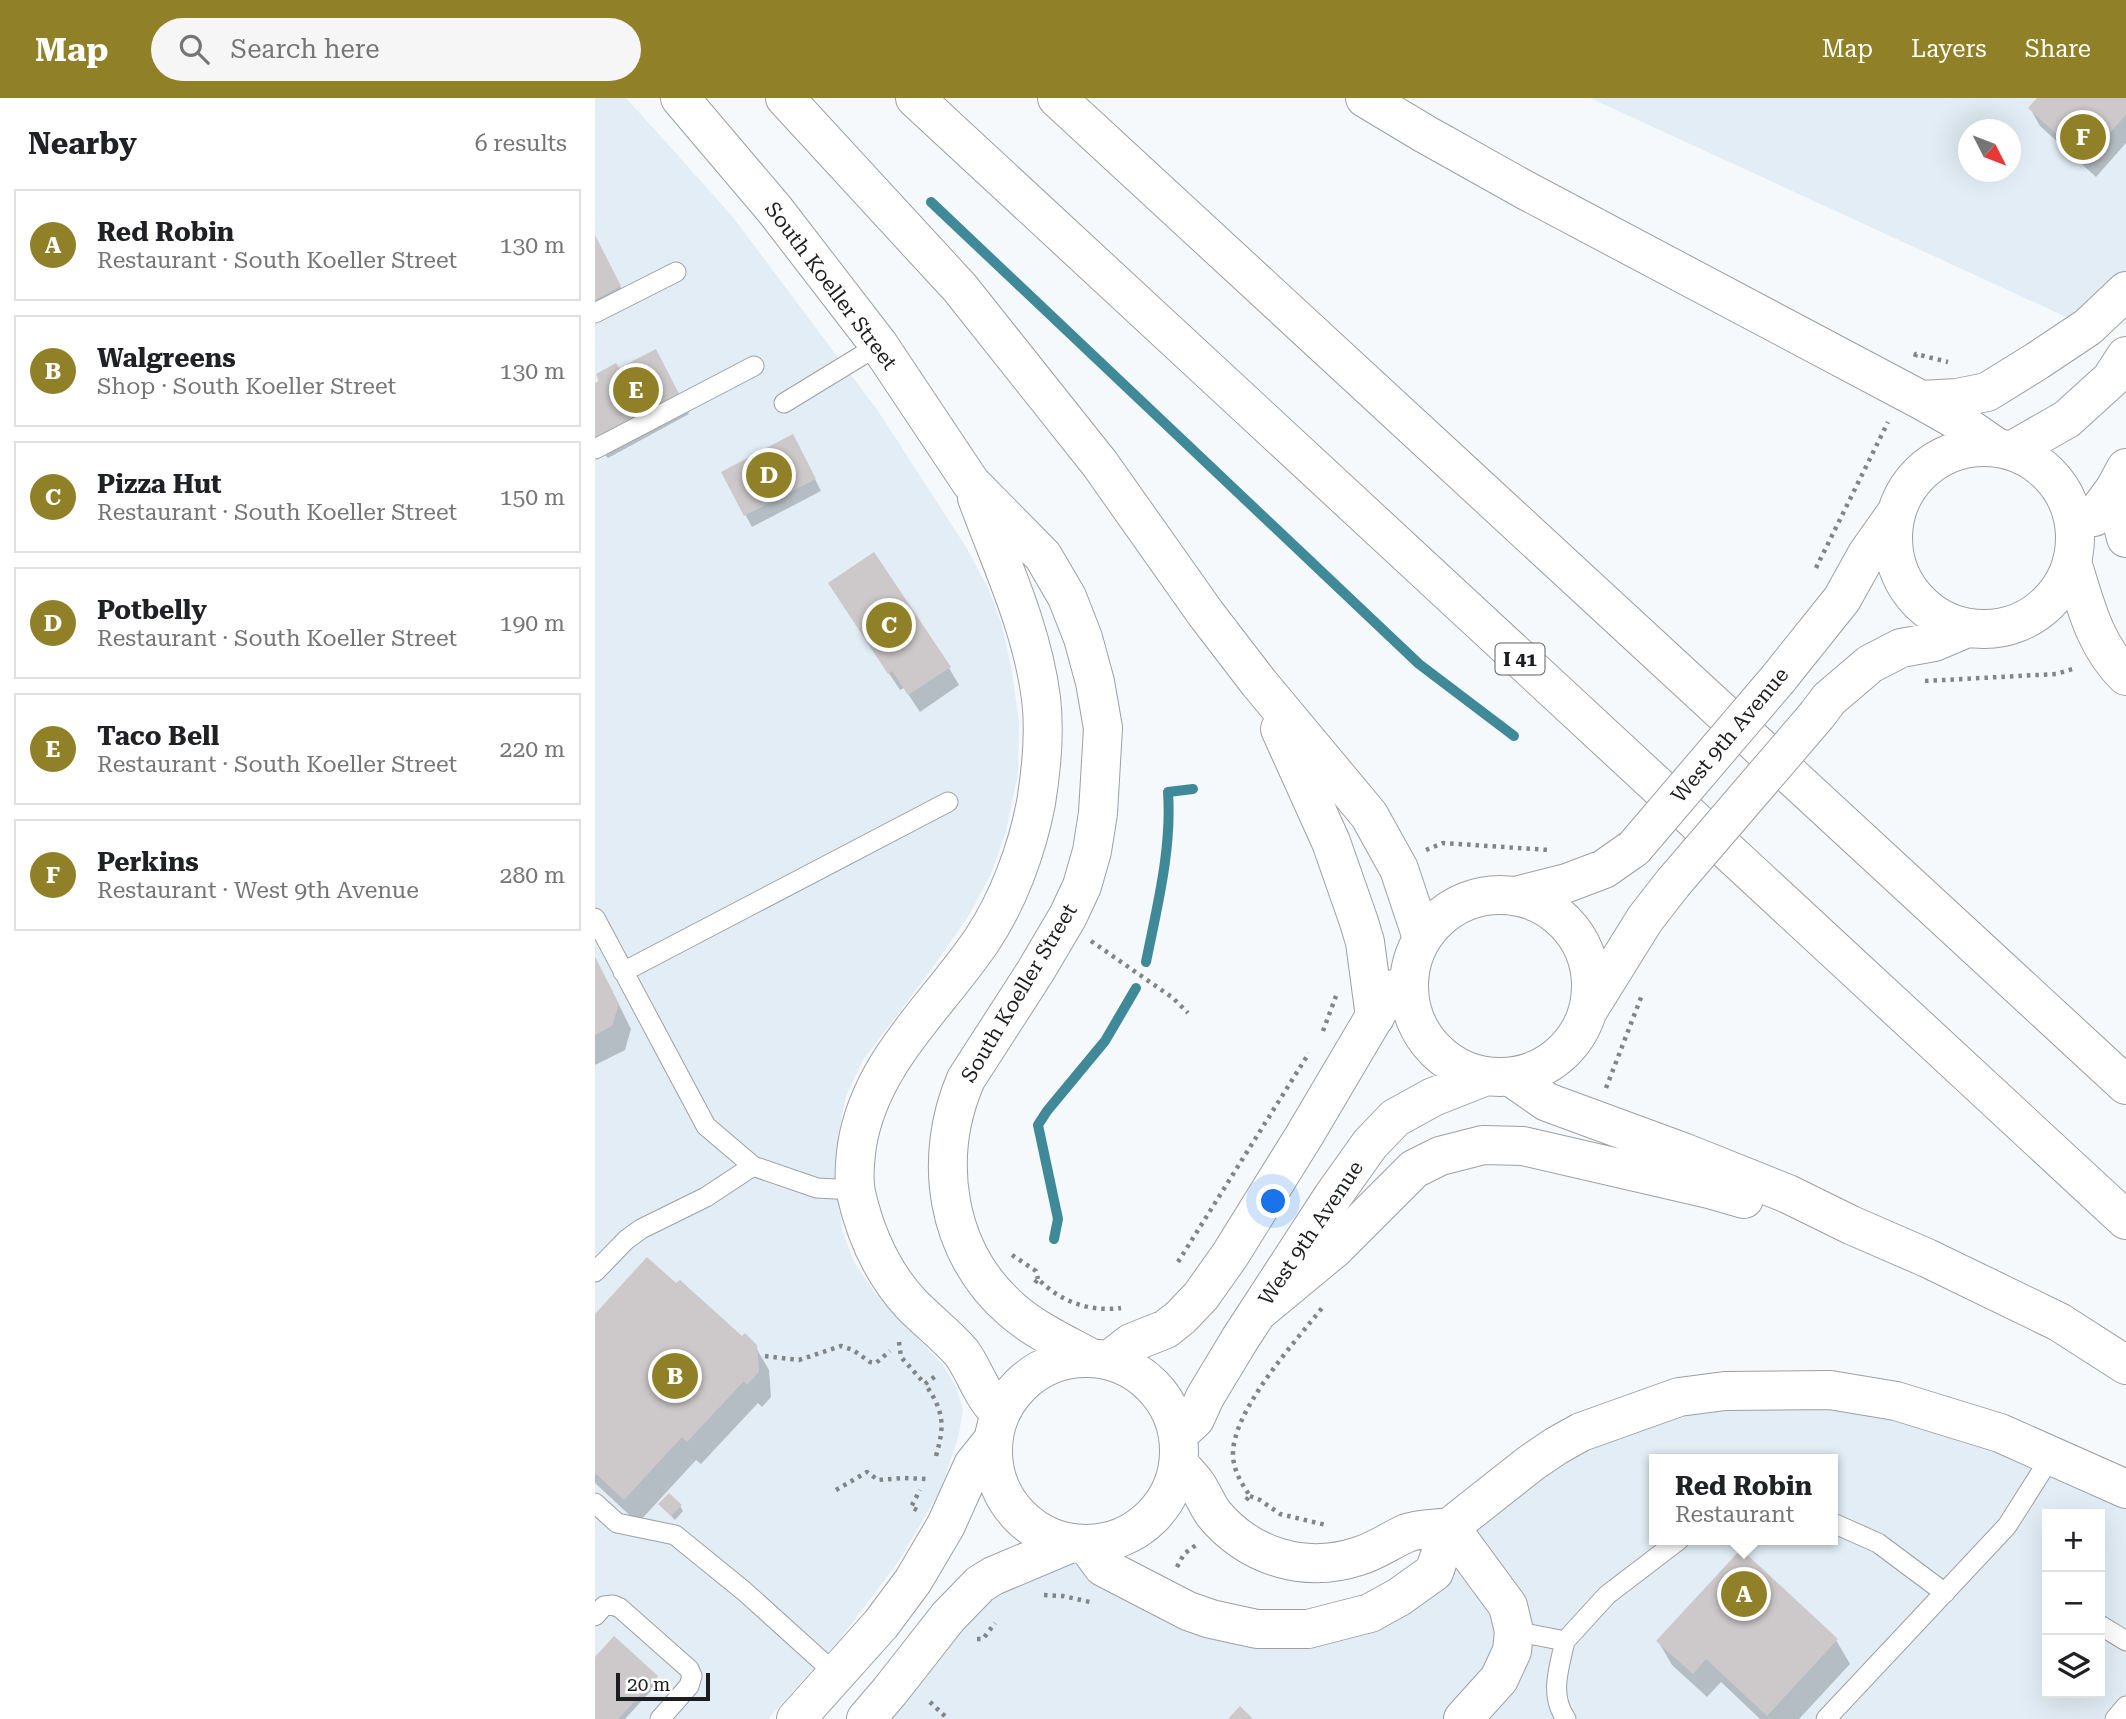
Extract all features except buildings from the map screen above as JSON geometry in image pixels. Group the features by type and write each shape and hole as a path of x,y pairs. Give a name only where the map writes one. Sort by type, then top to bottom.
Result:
{"main road":[{"name":"South Koeller Street","path":"680,98 775,210 879,345 971,483 1043,556 1067,597 1083,638 1095,681 1103,728 1098,813 1092,851 1082,886 1061,929 966,1079 957,1098 946,1167 952,1209 961,1239 980,1276 1011,1309 1039,1331 1099,1358"},
{"path":"785,98 960,288 1100,464 1206,614 1259,683 1369,815 1399,869 1417,951 1408,995 1416,1024 1432,1049 1456,1067 1498,1077 1547,1102 1789,1194 2059,1322 2126,1365"},
{"name":"I 41","path":"915,98 2126,1220"},
{"path":"1057,98 2126,1085"},
{"path":"1365,98 1906,407 1960,422 2003,449 2038,464 2059,487 2072,514 2073,553 2093,629 2114,664 2126,676"},
{"path":"1906,407 1987,392 2088,327 2126,291"},
{"path":"2120,479 2073,553 2065,580 2054,597 2024,620 1996,628 1967,628 1943,620 1922,606 1906,586 1896,563 1892,538 1896,513 1910,484 1934,462 1963,449 2003,449 2067,419 2111,379 2126,356"},
{"path":"2120,479 2126,538"},
{"name":"South Koeller Street","path":"971,483 1025,625 1032,654 1041,700 1041,750 1036,803 1025,847 1009,889 983,939 888,1062 874,1090 860,1127 855,1157 855,1190 875,1251 884,1267 913,1306 963,1354 996,1427"},
{"name":"West 9th Avenue","path":"1516,896 1567,883 1604,869 1634,848 1778,679 1842,599 1867,554 1896,513"},
{"path":"1498,1077 1537,1070 1560,1056 1577,1035 1588,1011 1645,919 1829,699 1870,664 1901,648 1934,642 1967,628"},
{"path":"1259,683 1331,842 1355,911 1364,942 1375,1017"},
{"path":"796,1719 881,1624 913,1581 946,1525 973,1465 1015,1391 1036,1372 1061,1361 1099,1358 1166,1329 1201,1296 1230,1255 1375,1017 1440,917 1463,902 1489,895 1516,896 1540,904 1561,918 1578,937 1588,960 1592,986 1588,1011"},
{"name":"West 9th Avenue","path":"1179,1449 1205,1397 1333,1196 1370,1144 1395,1118 1433,1097 1498,1077"},
{"path":"1259,1311 1334,1249 1414,1169 1440,1156 1483,1145 1523,1146 1851,1225"},
{"path":"1099,1358 1134,1370 1154,1386 1170,1408 1179,1449 1211,1510 1222,1523 1260,1552 1298,1563 1324,1564 1347,1560 1369,1553 1410,1532 1450,1527 1531,1463 1581,1433 1679,1397 1724,1391 1830,1390 1896,1401 2000,1433 2126,1489"},
{"path":"996,1427 995,1475 1010,1507 1036,1531 1078,1545 1103,1567 1188,1611 1211,1619 1258,1629 1308,1629 1370,1613 1399,1597 1434,1572 1450,1527"},
{"path":"866,1719 949,1617 980,1584 993,1576 1078,1545 1120,1539 1148,1522 1169,1496 1179,1449"},
{"path":"1450,1527 1508,1606 1514,1631 1511,1651 1499,1679 1462,1719"}],"lane":[{"path":"595,313 676,272"},
{"path":"784,403 879,345"},
{"path":"595,449 754,366"},
{"path":"623,972 948,802"},
{"path":"595,919 706,1126 753,1166 817,1188 855,1190"},
{"path":"595,1272 625,1240 641,1229 706,1198 753,1166"},
{"path":"1826,1719 2007,1526 2052,1455"},
{"path":"595,1503 617,1522 675,1535 744,1591 837,1675"},
{"path":"1838,1525 1878,1543 1945,1592"},
{"path":"1566,1719 1560,1711 1555,1687 1565,1641 1607,1595 1672,1545"},
{"path":"595,1616 604,1606 613,1605 619,1608 689,1670 692,1676 689,1686 660,1719"},
{"path":"2105,1628 2126,1641"},
{"path":"1514,1631 1565,1641"},
{"path":"2115,1719 2126,1706"}],"path":[{"path":"1913,363 1916,354 1959,365"},
{"path":"1815,570 1906,407"},
{"path":"1913,682 2056,674 2080,667 2101,642"},
{"path":"1420,852 1443,844 1551,850"},
{"path":"1061,929 1091,941 1173,998 1188,1013"},
{"path":"1594,1119 1646,984"},
{"path":"1172,1271 1196,1237 1323,1031 1338,991"},
{"path":"1029,1289 1038,1279 1051,1292 1079,1305 1107,1310 1132,1304"},
{"path":"1330,1298 1269,1374 1239,1428 1233,1458 1239,1480 1250,1496 1280,1514 1348,1530 1369,1553"},
{"path":"765,1356 799,1360 841,1346 876,1363 890,1351"},
{"path":"901,1357 936,1400 943,1425 933,1464"},
{"path":"925,1384 944,1370"},
{"path":"837,1490 867,1472 878,1480 926,1479"},
{"path":"911,1507 930,1472"},
{"path":"1238,1507 1250,1496"},
{"path":"1175,1572 1184,1555 1200,1542"},
{"path":"1042,1595 1063,1595 1093,1603"},
{"path":"983,1639 998,1619"},
{"path":"930,1702 948,1719"}],"shaded area":[{"path":"595,98 626,98 664,140 732,216 878,411 966,547 988,588 1002,626 1019,722 1018,774 1006,831 991,874 969,915 863,1060 846,1096 838,1136 837,1182 842,1230 854,1262 875,1293 943,1365 956,1387 963,1409 959,1434 940,1491 898,1562 840,1639 768,1719 595,1719"},
{"path":"1590,98 2126,98 2126,291 2088,327"},
{"path":"1830,1390 2126,1489 2126,1719 866,1719 934,1636 1069,1544 1188,1611 1370,1613 1450,1527 1581,1432"}],"waterway":[{"path":"931,202 1419,664 1514,736"},
{"path":"1146,962 1166,856 1168,792 1193,789"},
{"path":"1054,1239 1058,1219 1038,1125 1105,1041 1136,988"}],"place":[{"name":"Perkins","path":"2083,137"},
{"name":"Taco Bell","path":"636,390"},
{"name":"Potbelly","path":"769,475"},
{"name":"Pizza Hut","path":"889,625"},
{"name":"Walgreens","path":"675,1376"},
{"name":"Red Robin","path":"1744,1594"}]}
